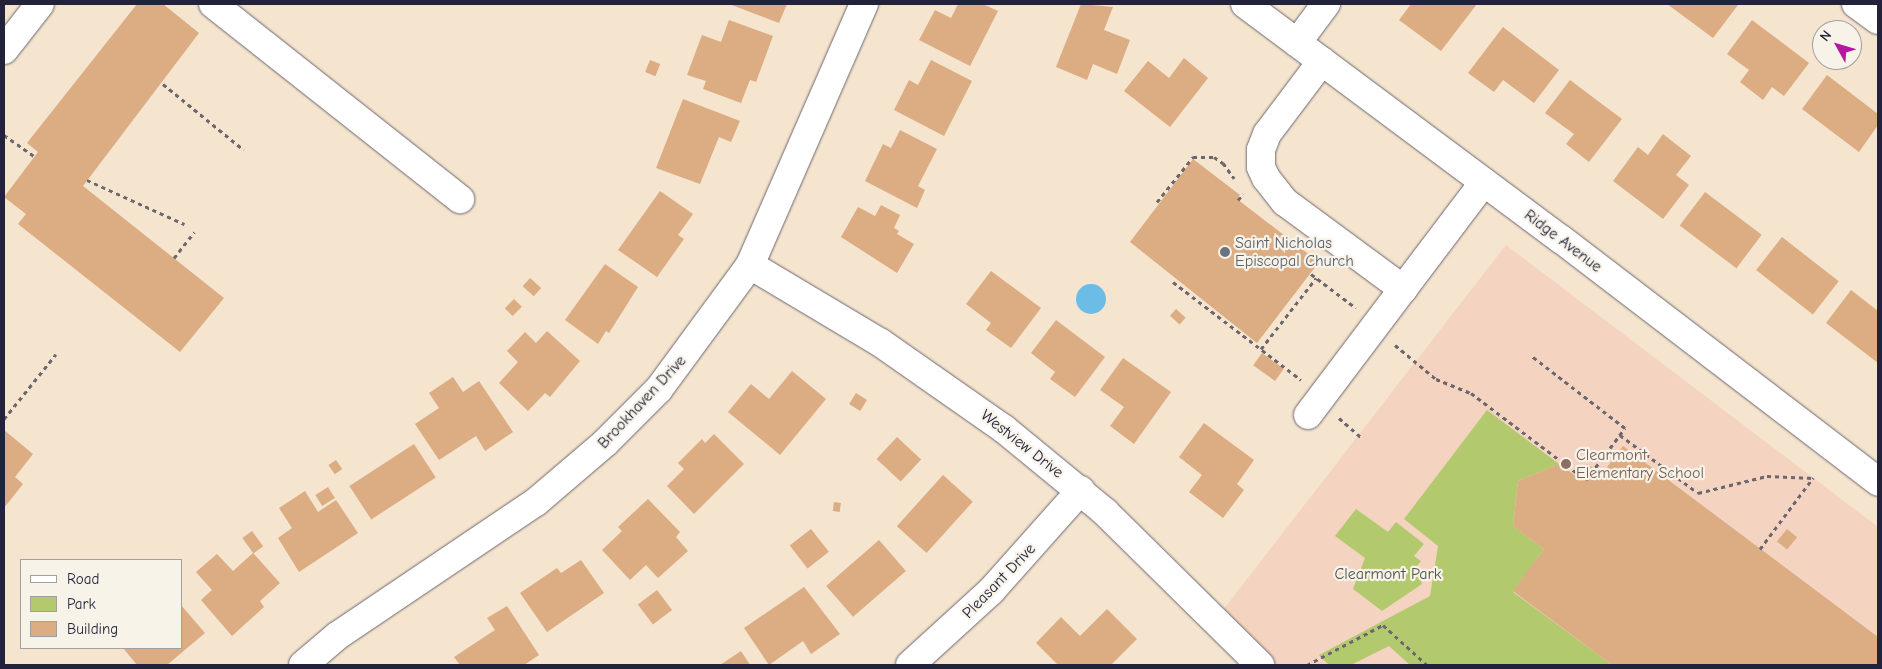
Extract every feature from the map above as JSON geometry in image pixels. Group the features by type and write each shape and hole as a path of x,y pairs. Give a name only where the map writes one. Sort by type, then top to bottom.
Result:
{"street":[{"path":"4,50 40,4"},
{"path":"213,4 460,199"},
{"name":"Brookhaven Drive","path":"303,665 337,636 536,502 605,443 659,389 685,357 750,265 864,4"},
{"name":"Ridge Avenue","path":"1245,4 1484,182 1878,482"},
{"path":"1298,43 1326,4"},
{"path":"1856,4 1878,20"},
{"path":"1322,61 1267,134 1261,150 1261,167 1273,190 1286,202 1403,289"},
{"path":"1315,406 1484,182"},
{"name":"Westview Drive","path":"750,265 881,343 1004,429 1081,490 1150,553 1260,665"},
{"name":"Pleasant Drive","path":"910,665 991,591 1081,490"}],"path":[{"path":"163,84 244,150"},
{"path":"4,134 34,156"},
{"path":"1157,202 1193,157 1214,157 1223,163 1236,181"},
{"path":"88,180 184,224"},
{"path":"1238,188 1245,192"},
{"path":"174,258 194,232"},
{"path":"1310,274 1375,326 1402,353 1436,378 1471,393 1586,480 1625,428 1532,356"},
{"path":"1261,349 1316,278"},
{"path":"1173,282 1261,349 1315,406 1361,437"},
{"path":"4,420 56,354"},
{"path":"1620,435 1698,493 1767,476 1814,478 1760,549"},
{"path":"1306,665 1383,625 1427,665"}],"shaded area":[{"name":"Clearmont Elementary School","path":"1506,245 1878,527 1878,665 1260,665 1216,619"}],"green space":[{"path":"1487,410 1559,464 1518,481 1513,526 1544,549 1513,592 1612,665 1410,665 1389,646 1351,665 1329,665 1319,655 1430,596 1438,546 1404,519"},
{"name":"Clearmont Park","path":"1356,509 1388,532 1396,522 1424,544 1414,556 1421,561 1416,567 1422,584 1382,611 1353,589 1365,558 1335,536"}],"water":[{"path":"1091,284 1102,288 1106,299 1102,310 1091,314 1080,310 1076,299 1080,288"}],"building":[{"path":"137,4 163,4 199,33 83,186 224,298 180,352 18,224 26,214 4,197 38,152 27,143"},
{"path":"729,4 787,4 779,23"},
{"path":"958,4 983,4 998,11 970,66 919,40 935,10 951,18"},
{"path":"1081,4 1113,7 1104,30 1130,40 1117,74 1093,64 1087,80 1056,67"},
{"path":"1411,4 1477,4 1441,51 1399,20"},
{"path":"1667,4 1736,4 1738,5 1713,38"},
{"path":"729,20 773,36 756,82 750,80 741,103 703,89 706,81 687,75 702,35 721,42"},
{"path":"1752,20 1809,63 1784,96 1772,87 1763,100 1740,82 1749,70 1727,54"},
{"path":"1503,27 1559,70 1534,103 1503,80 1494,92 1468,73"},
{"path":"1184,58 1208,78 1170,127 1124,91 1148,61 1169,78"},
{"path":"650,60 660,64 655,76 645,72"},
{"path":"931,60 972,81 944,136 894,110 909,80 918,85"},
{"path":"1827,75 1878,114 1878,125 1859,152 1802,109"},
{"path":"1570,80 1622,119 1589,162 1566,144 1574,134 1545,113"},
{"path":"683,99 740,121 731,142 719,137 700,184 656,168"},
{"path":"900,130 937,149 918,186 925,190 917,208 865,181 883,144 891,148"},
{"path":"1663,134 1691,156 1676,175 1689,185 1663,219 1613,181 1638,147 1648,155"},
{"name":"Saint Nicholas Episcopal Church","path":"1193,159 1240,195 1237,199 1319,262 1257,343 1130,242"},
{"path":"660,191 693,214 678,235 684,239 657,277 618,250"},
{"path":"1705,192 1762,235 1736,268 1680,226"},
{"path":"881,205 900,215 894,228 899,231 897,234 914,244 897,273 841,237 858,207 875,216"},
{"path":"1782,237 1839,281 1813,314 1756,270"},
{"path":"605,264 638,287 609,333 606,331 598,344 565,320"},
{"path":"991,271 1041,308 1011,348 986,330 991,323 966,304"},
{"path":"530,278 541,288 534,296 523,286"},
{"path":"1851,290 1878,311 1878,363 1826,323"},
{"path":"514,299 522,307 513,316 505,308"},
{"path":"1176,309 1186,318 1180,324 1170,316"},
{"path":"1056,320 1105,357 1075,397 1050,379 1055,372 1031,353"},
{"path":"547,331 580,361 550,397 545,393 528,411 499,383 518,362 507,351 525,332 536,343"},
{"path":"1262,353 1284,369 1275,381 1253,365"},
{"path":"1123,358 1171,392 1134,444 1110,426 1124,407 1100,390"},
{"path":"792,371 826,399 780,455 728,412 751,384 769,399"},
{"path":"453,377 463,392 479,381 513,432 485,451 476,436 439,460 415,424 439,408 429,393"},
{"path":"856,393 867,400 860,411 849,404"},
{"path":"1204,423 1254,460 1237,484 1244,490 1223,518 1189,492 1202,475 1179,457"},
{"path":"4,430 33,454 15,477 23,484 4,508"},
{"path":"714,434 744,464 694,514 667,486 684,469 678,463 702,439 705,443"},
{"path":"897,437 921,460 901,481 877,459"},
{"path":"414,444 436,478 371,519 349,486"},
{"path":"1623,446 1878,637 1878,665 1612,665 1513,591 1544,549 1513,526 1518,481 1559,464 1577,477 1587,464 1602,474"},
{"path":"336,460 342,469 335,474 329,465"},
{"path":"943,475 973,502 927,553 897,526"},
{"path":"328,487 335,498 322,506 315,495"},
{"path":"305,491 318,512 336,500 358,533 299,572 278,538 292,528 279,508"},
{"path":"648,499 680,532 676,537 688,551 658,578 646,565 630,580 602,550 622,531 618,527"},
{"path":"834,502 841,503 840,512 833,511"},
{"path":"811,529 829,552 808,568 790,546"},
{"path":"1787,529 1797,537 1787,550 1777,541"},
{"path":"252,531 263,546 253,553 242,538"},
{"path":"879,540 906,571 853,617 826,586"},
{"path":"253,553 280,583 260,601 264,607 232,636 201,600 212,590 196,572 217,554 233,571"},
{"path":"581,560 604,593 547,632 520,593 557,568 561,573"},
{"path":"804,587 840,634 811,654 803,641 769,665 744,628"},
{"path":"657,590 672,610 653,624 638,604"},
{"path":"182,606 205,633 167,665 137,665 124,649 182,649"},
{"path":"507,606 539,655 524,665 460,665 454,657 495,630 487,618"},
{"path":"1107,609 1137,639 1111,665 1058,665 1036,643 1061,617 1080,636"},
{"path":"741,651 750,665 720,665"}],"place":[{"name":"Saint Nicholas Episcopal Church","path":"1225,252"},
{"name":"Clearmont Elementary School","path":"1566,464"}]}
